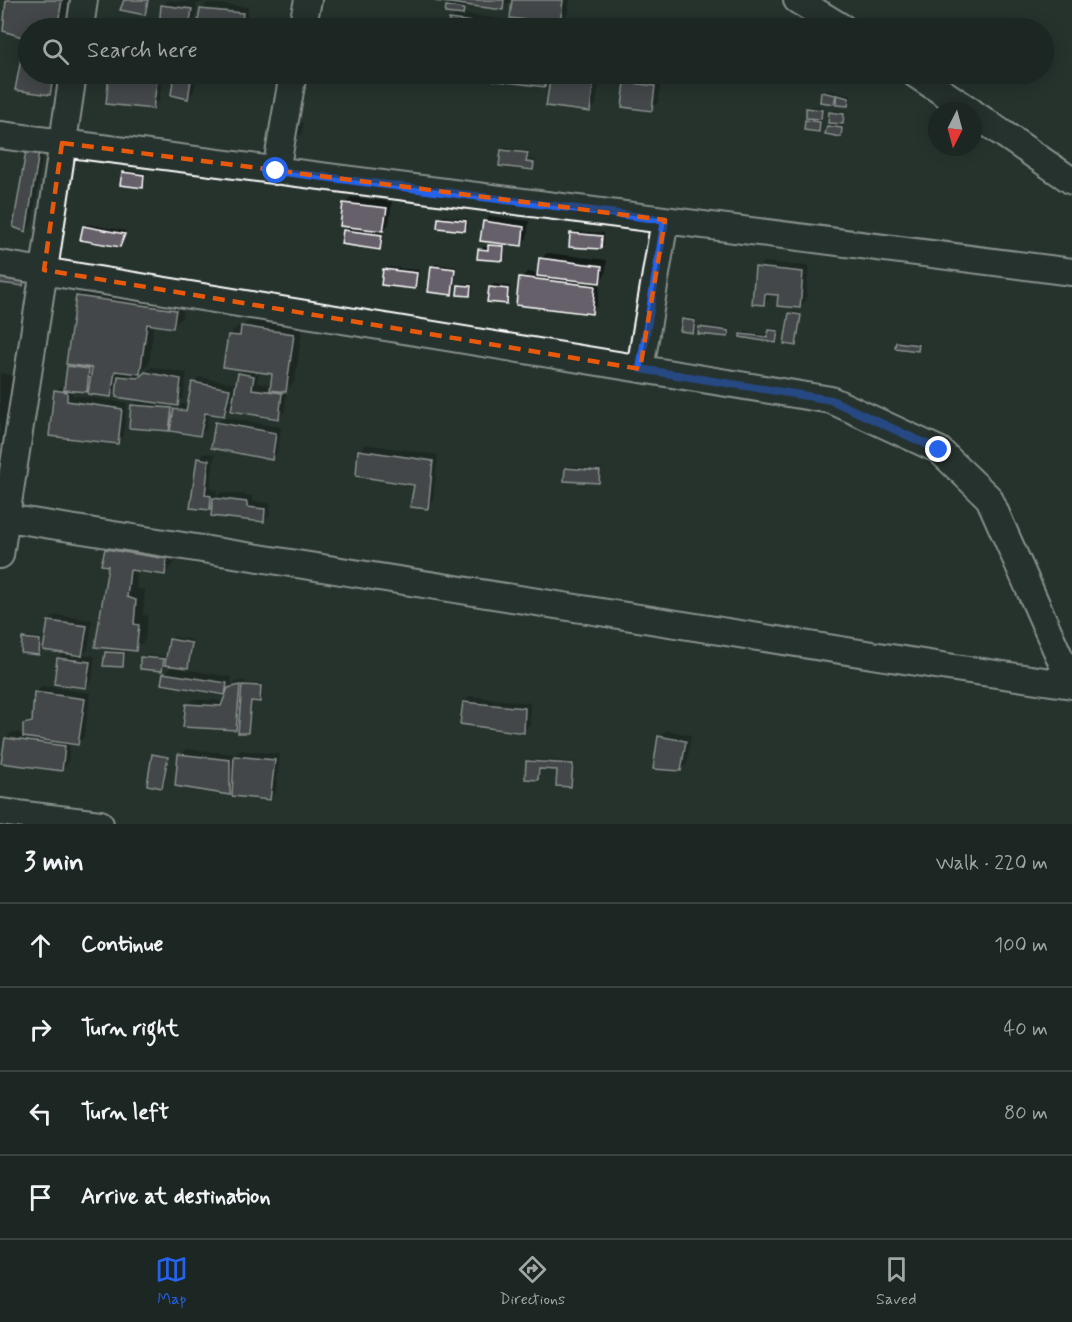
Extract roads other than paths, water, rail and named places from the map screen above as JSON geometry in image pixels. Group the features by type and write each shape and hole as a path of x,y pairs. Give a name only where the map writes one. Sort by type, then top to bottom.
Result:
{"street":[{"path":"81,18 84,0"},
{"path":"304,18 308,0"},
{"path":"797,0 827,18"},
{"path":"0,555 3,518 44,270 71,84"},
{"path":"276,171 291,84"},
{"path":"930,84 957,102"},
{"path":"982,119 1072,181"},
{"path":"0,135 1072,272"},
{"path":"640,369 665,220"},
{"path":"0,264 831,400 939,450 989,498 1072,685"},
{"path":"3,518 1072,685"},
{"path":"0,812 100,824"}]}
